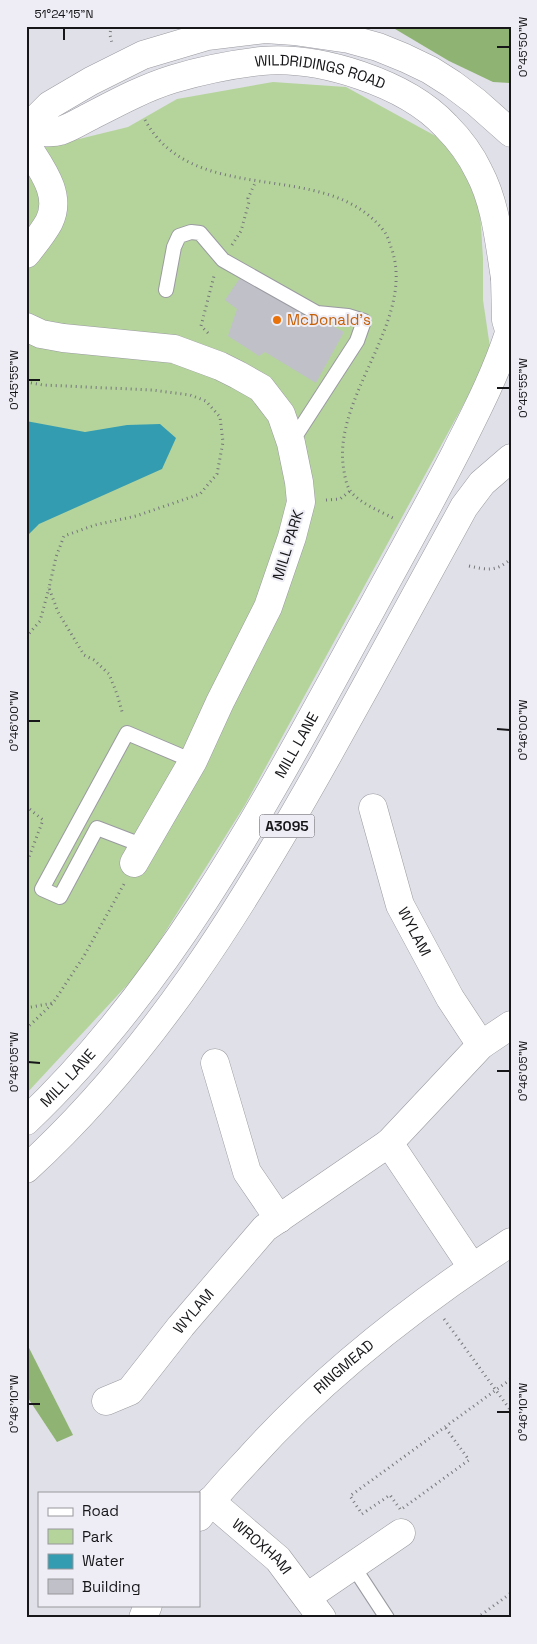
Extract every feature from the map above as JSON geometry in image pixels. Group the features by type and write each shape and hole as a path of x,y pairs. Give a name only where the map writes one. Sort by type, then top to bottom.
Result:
{"street":[{"path":"263,61 265,28"},
{"name":"WILDRIDINGS ROAD","path":"26,130 50,105 91,81 143,55 206,36 265,28 349,39 405,58 430,70 452,84 511,133"},
{"name":"WILDRIDINGS ROAD","path":"26,130 59,131 145,89 174,79 263,61 305,62 352,73 400,92 421,105 446,126 472,157 488,193 508,269"},
{"path":"26,144 50,183 54,204 49,222 26,254"},
{"name":"MILL LANE","path":"26,1121 88,1057 132,1004 223,871 306,729 428,505 490,386 510,335 506,320 508,269"},
{"name":"MILL PARK","path":"26,327 41,334 63,338 174,348 220,366 261,388 281,414 291,443 301,502 292,537 268,607 220,702 193,761 139,854"},
{"name":"A3095","path":"26,1169 82,1114 123,1068 160,1022 248,894 297,810 464,507 482,483 511,458"},
{"name":"WYLAM","path":"373,808 400,905 450,998 481,1045"},
{"name":"WYLAM","path":"106,1401 130,1391 181,1326 265,1228 390,1143 481,1045 511,1025"},
{"path":"215,1063 247,1172 279,1219"},
{"path":"390,1143 472,1267"},
{"name":"RINGMEAD","path":"205,1509 291,1414 373,1342 472,1267 511,1242"},
{"name":"WROXHAM","path":"205,1509 278,1559 315,1607 353,1566 401,1521"},
{"path":"144,1618 148,1606"}],"lane":[{"path":"166,290 174,247 180,236 190,232 200,233 223,260 317,313 348,316 364,321 357,341 291,443"},
{"path":"139,854 97,828 60,897 42,889 127,733 193,761"},
{"path":"353,1566 387,1618"}],"path":[{"path":"111,26 110,35 114,48"},
{"path":"144,120 152,134 184,159 207,170 256,181 326,193 358,206 384,231 394,256 395,286 390,312 374,356 352,406 342,439 342,460 350,491 357,498 393,518"},
{"path":"213,340 202,326 215,273 241,231 249,202 248,198 256,181"},
{"path":"26,382 42,385 152,390 190,395 206,401 220,417 223,442 217,474 200,494 136,516 95,525 64,536 56,557 40,621 26,637"},
{"path":"469,566 490,570 502,567 511,559"},
{"path":"49,588 58,612 84,655 94,660 109,674 117,694 127,733"},
{"path":"26,806 43,820 26,865"},
{"path":"26,1029 52,1004 84,956 139,854"},
{"path":"26,1008 52,1004"},
{"path":"430,1298 511,1412"},
{"path":"445,1428 469,1460 401,1521 390,1495 362,1514 350,1496 511,1379"},
{"path":"477,1618 511,1593"}],"green space":[{"path":"390,26 511,26 511,83 493,82 449,61"},
{"path":"273,82 346,87 441,139 465,172 480,211 483,300 491,354 245,805 142,969 26,1094 26,152 128,127 177,99"},
{"path":"26,1342 73,1435 57,1442 26,1395"}],"water":[{"path":"26,421 85,432 127,425 160,424 176,438 162,469 39,524 26,537"}],"building":[{"name":"McDonald's","path":"240,278 344,332 316,383 265,352 259,356 228,336 237,309 225,300"}],"place":[{"name":"McDonald's","path":"277,320"}]}
